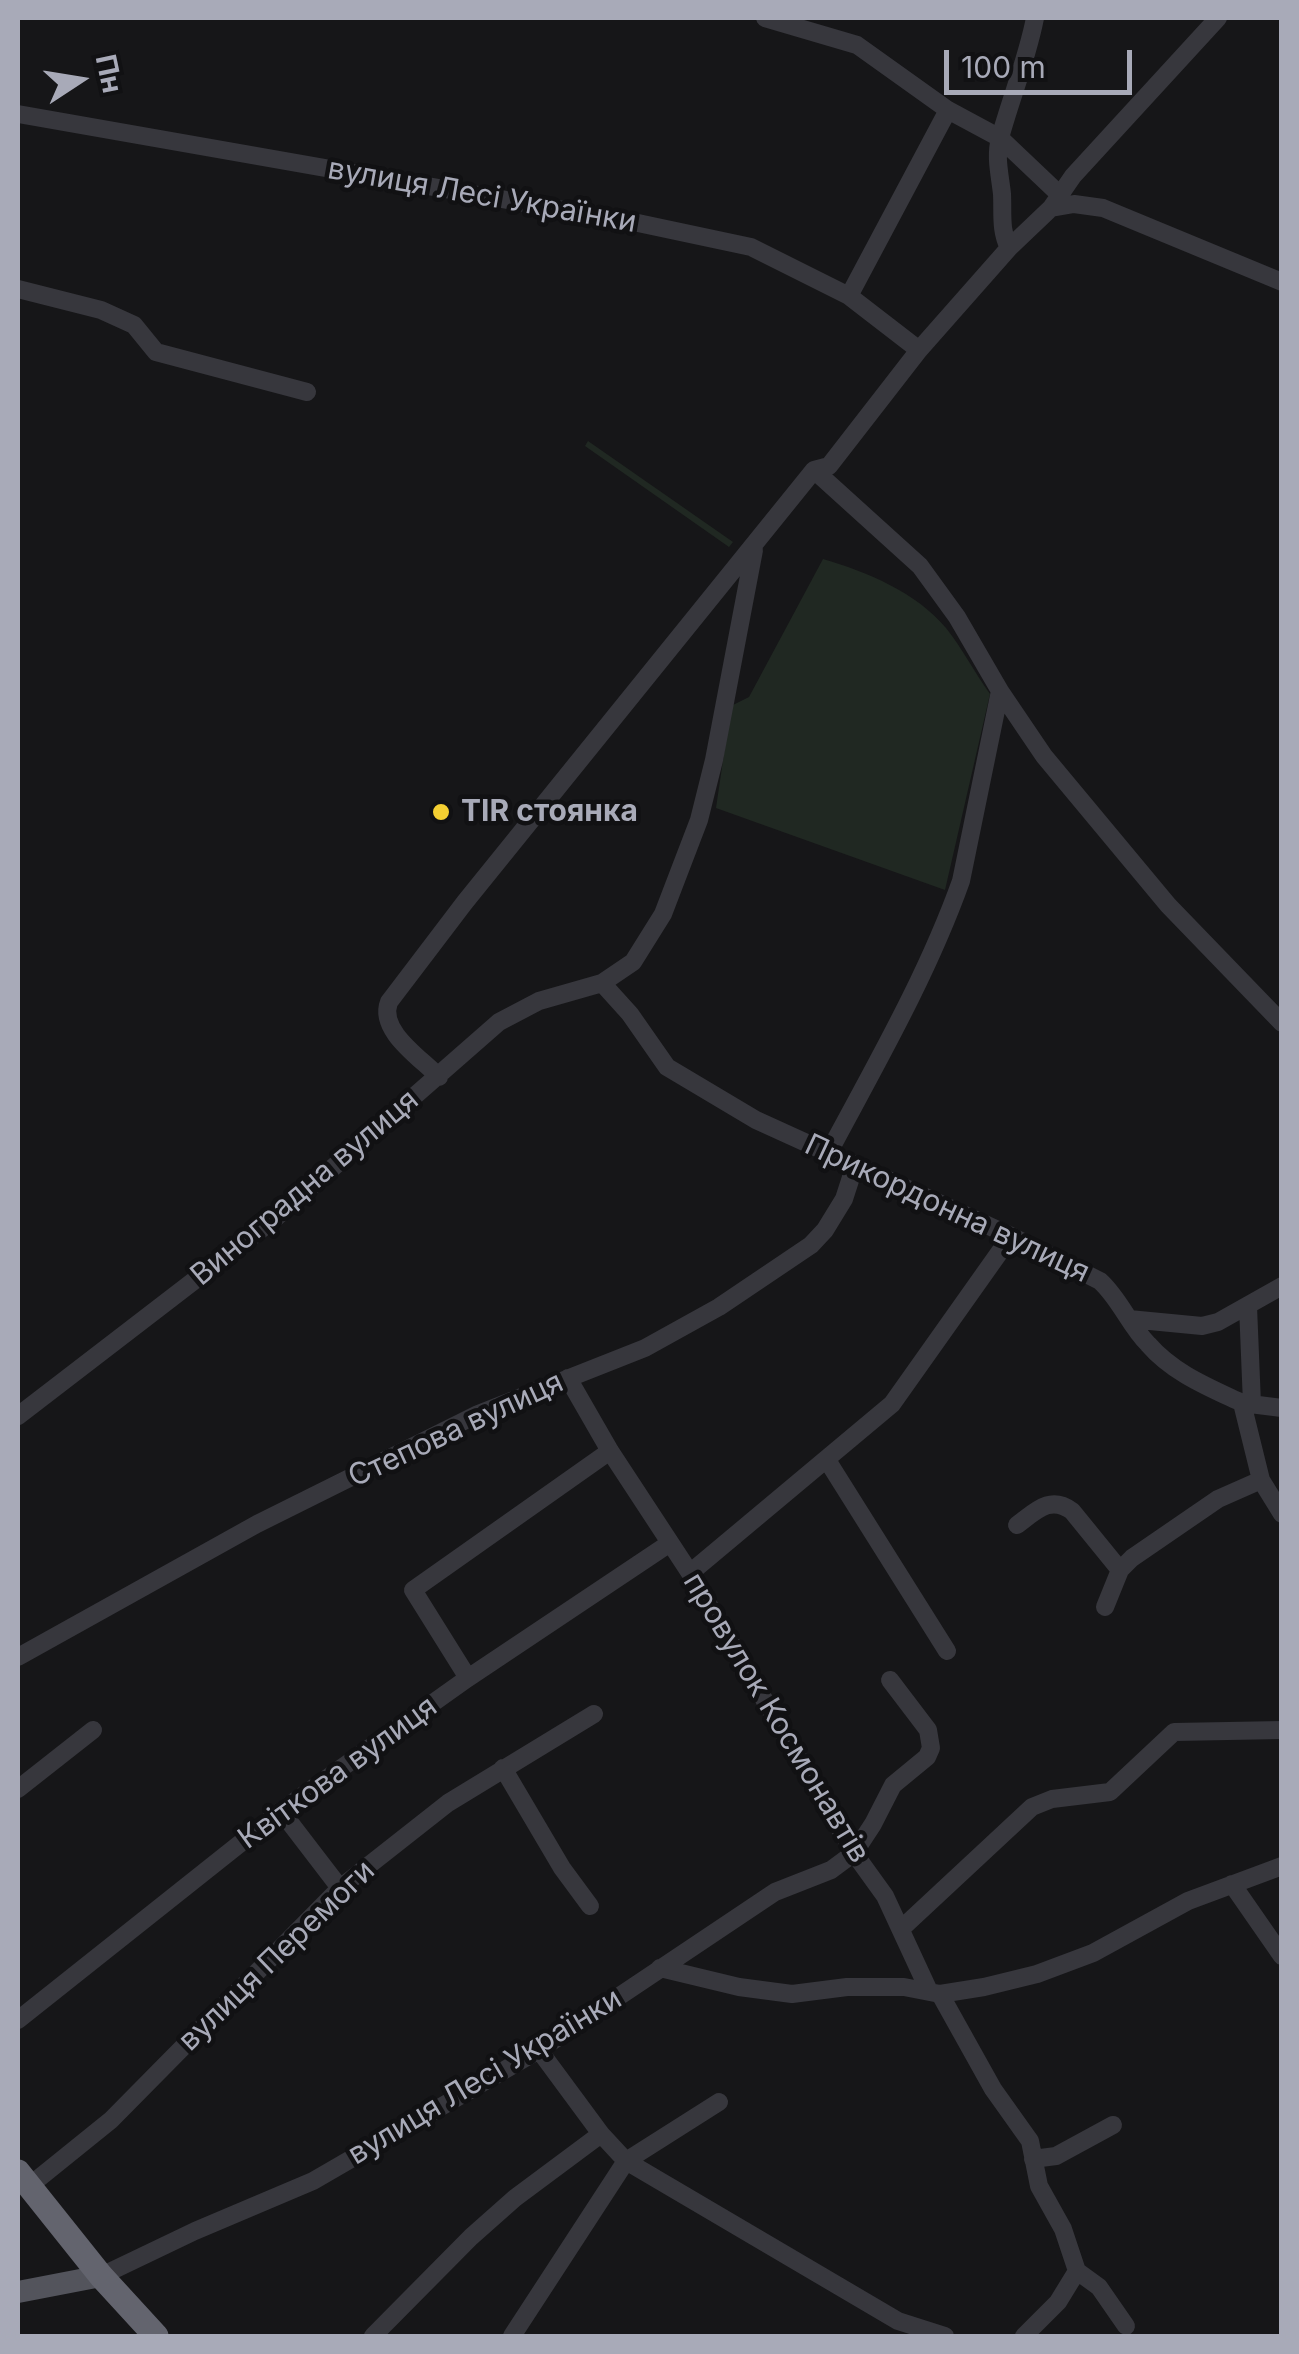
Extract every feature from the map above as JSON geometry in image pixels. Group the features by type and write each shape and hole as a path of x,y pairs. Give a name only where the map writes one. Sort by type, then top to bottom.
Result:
{"highway":[{"path":"23,2179 101,2276 156,2336"}],"main road":[{"path":"18,2292 101,2276"}],"street":[{"path":"765,18 811,23 857,44 948,110 1000,138 1055,201 1103,208 1282,282"},
{"path":"1008,248 1002,235 1000,138 1026,60 1035,18"},
{"path":"439,1077 391,1029 386,1010 389,1002 465,902 814,470 829,466 920,350 1008,248 1055,201 1218,18"},
{"path":"849,296 948,110"},
{"name":"вулиця Лесі Українки","path":"18,114 732,243 849,296 920,350"},
{"path":"18,289 101,310 134,326 156,352 307,392"},
{"path":"814,470 920,566 958,618 1044,756 1168,904 1282,1023"},
{"path":"602,983 633,962 648,943 699,820 756,544"},
{"path":"830,1152 911,997 951,910 961,882 1000,691"},
{"name":"Виноградна вулиця","path":"18,1416 273,1220 499,1022 553,996 602,983"},
{"name":"Прикордонна вулиця","path":"602,983 630,1014 667,1067 756,1120 1100,1280 1146,1343 1167,1363 1247,1404 1282,1408"},
{"name":"Степова вулиця","path":"18,1656 308,1499 478,1414 645,1348 704,1315 811,1245 826,1230 844,1199 855,1165"},
{"path":"690,1573 903,1392 1010,1236"},
{"path":"1129,1318 1202,1326 1218,1322 1282,1286"},
{"path":"1248,1306 1247,1404 1261,1480 1282,1514"},
{"name":"провулок Космонавтів","path":"568,1378 884,1896 935,1992 993,2088 1030,2142 1040,2186 1063,2228 1076,2271"},
{"path":"468,1678 413,1590 610,1451"},
{"path":"827,1460 947,1651"},
{"path":"1105,1607 1120,1570 1132,1558 1218,1499 1261,1480"},
{"path":"1018,1524 1052,1502 1062,1504 1072,1510 1120,1570"},
{"name":"Квіткова вулиця","path":"18,2020 281,1811 468,1678 670,1542"},
{"path":"854,1852 893,1785 932,1748 928,1730 890,1680"},
{"name":"вулиця Перемоги","path":"23,2179 111,2120 340,1888 448,1804 594,1714"},
{"path":"18,1789 92,1730"},
{"path":"901,1929 1032,1806 1052,1799 1110,1792 1174,1732 1282,1730"},
{"path":"504,1768 562,1868 590,1906"},
{"path":"281,1811 340,1888"},
{"name":"вулиця Лесі Українки","path":"101,2276 313,2181 539,2050 775,1892 831,1870 854,1852"},
{"path":"660,1968 768,1993 876,1986 935,1992 984,1988 1037,1974 1092,1953 1188,1901 1282,1866"},
{"path":"1232,1884 1282,1956"},
{"path":"539,2050 601,2134 626,2161 894,2328 945,2336"},
{"path":"512,2336 626,2161 719,2102"},
{"path":"1033,2159 1056,2156 1113,2125"},
{"path":"373,2336 486,2224 601,2134"},
{"path":"1024,2336 1058,2302 1076,2271 1099,2288 1126,2326"}],"shaded area":[{"path":"588,441 733,542 729,547 585,446"},
{"path":"823,559 873,577 906,594 934,615 990,694 945,890 716,808 731,706 749,697"}],"place":[{"name":"TIR стоянка","path":"441,812"}]}
